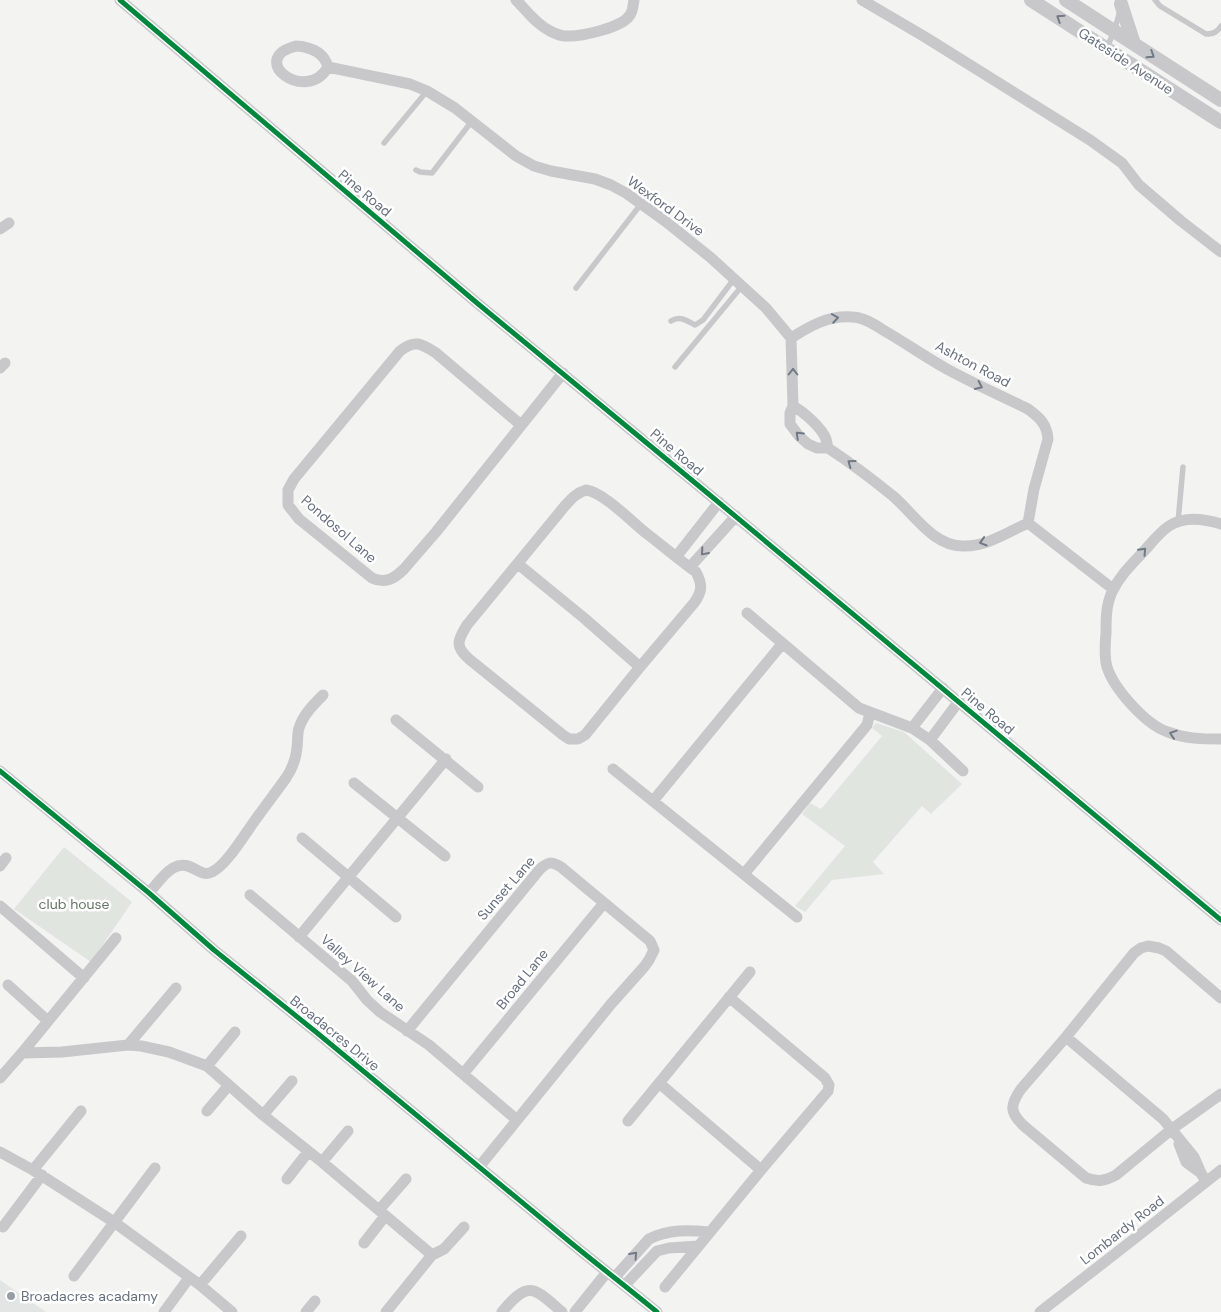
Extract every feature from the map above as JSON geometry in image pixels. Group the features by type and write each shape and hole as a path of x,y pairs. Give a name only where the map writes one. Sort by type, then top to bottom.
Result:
{"street":[{"name":"Pine Road","path":"120,0 470,297 1221,920"},
{"path":"516,0 536,22 550,31 564,36 598,31 619,24 632,13 634,0"},
{"path":"862,0 1090,140 1122,163 1139,185 1221,252"},
{"name":"Gateside Avenue","path":"1032,0 1221,122"},
{"name":"Gateside Avenue","path":"1066,0 1221,100"},
{"path":"1121,2 1134,44"},
{"name":"Wexford Drive","path":"328,67 410,84 427,91 455,108 516,156 529,163 551,171 595,179 626,193 710,257 772,315 792,338"},
{"name":"Ashton Road","path":"792,338 804,329 829,318 854,317 869,321 958,375 1035,414 1045,424 1048,439 1034,489 1028,523"},
{"path":"792,338 793,406 790,424 799,436 814,447 828,448 866,474 896,499 930,532 948,544 962,546 979,544 1028,523 1113,590"},
{"name":"Pondosol Lane","path":"521,424 426,347 417,343 407,345 294,479 288,490 288,505 299,518 372,578 383,582 390,580 398,575 432,536 563,373"},
{"path":"793,406 801,411 818,428 826,439 828,448"},
{"path":"586,490 606,500 696,572 700,579 701,592 591,729 581,738 573,739 563,736 469,659 458,646 463,632 518,564 575,495 586,490"},
{"path":"676,557 719,502"},
{"path":"690,567 736,516"},
{"path":"1221,524 1198,519 1178,522 1168,527 1124,573 1113,590 1107,608 1106,655 1108,670 1119,691 1134,708 1166,732 1185,737 1221,739"},
{"path":"518,564 640,667"},
{"path":"747,613 859,708 912,728 930,740 963,771"},
{"path":"653,801 782,644"},
{"path":"912,728 943,688"},
{"path":"149,893 173,868 182,865 189,866 206,874 214,872 221,866 292,769 301,724 312,707 323,695"},
{"path":"930,740 959,701"},
{"path":"744,874 867,725 870,713"},
{"path":"396,720 478,787"},
{"name":"Valley View Lane","path":"299,937 446,759"},
{"path":"613,769 796,917"},
{"name":"Broadacres Drive","path":"0,771 149,893 214,950 657,1312"},
{"path":"354,783 445,856"},
{"path":"302,838 396,917"},
{"name":"Sunset Lane","path":"407,1031 545,865 555,863 561,867 647,937 653,946 653,954 644,967 611,1004 479,1167"},
{"name":"Valley View Lane","path":"250,894 352,981 372,1005 407,1031"},
{"name":"Broad Lane","path":"463,1074 604,903"},
{"path":"0,906 84,978"},
{"path":"0,1078 22,1054 116,938"},
{"path":"1221,998 1166,951 1148,946 1141,948 1134,953 1021,1089 1015,1098 1012,1108 1017,1120 1086,1178 1100,1181 1108,1180 1116,1175 1175,1133 1221,1094"},
{"path":"628,1121 750,972"},
{"path":"8,985 48,1021"},
{"path":"128,1045 176,988"},
{"path":"665,1287 828,1091 829,1085 825,1078 729,997"},
{"path":"407,1031 430,1045 517,1120"},
{"path":"207,1066 235,1032"},
{"path":"1066,1037 1157,1113 1194,1157 1203,1177"},
{"path":"22,1054 128,1045 151,1047 207,1066 263,1115 432,1255"},
{"path":"263,1115 292,1081"},
{"path":"659,1083 761,1170"},
{"path":"207,1111 230,1085"},
{"path":"3,1227 38,1172 81,1111"},
{"path":"322,1162 348,1131"},
{"path":"0,1152 38,1172 114,1222 200,1285 232,1312"},
{"path":"287,1179 308,1152"},
{"path":"74,1276 155,1168"},
{"name":"Lombardy Road","path":"1040,1312 1134,1239 1203,1177 1221,1170"},
{"path":"364,1243 406,1179"},
{"path":"386,1312 432,1255 444,1248 464,1227"},
{"path":"575,1312 649,1238 675,1230 710,1232"},
{"path":"200,1285 241,1236"},
{"path":"624,1284 657,1252 669,1248 698,1246"},
{"path":"164,1312 189,1278"},
{"path":"502,1312 513,1299 530,1290 541,1294 562,1312"},
{"path":"306,1312 315,1300"}],"lane":[{"path":"1155,0 1160,6 1206,34 1215,32 1221,26"},
{"path":"1106,49 1118,20 1121,2"},
{"path":"384,142 427,91"},
{"path":"416,170 432,173 472,121"},
{"path":"576,288 641,204"},
{"path":"671,321 680,318 695,324 699,323 738,282"},
{"path":"674,367 738,282"},
{"path":"1178,522 1183,467"}],"shaded area":[{"name":"Broadacres acadamy","path":"0,1280 46,1312 0,1312"}],"green space":[{"path":"876,723 904,732 962,784 931,814 922,806 873,862 884,874 832,880 805,912 795,906 845,846 802,814 810,803 821,809 882,736 872,728"},
{"name":"club house","path":"64,847 132,902 91,962 14,909"}],"cycle path":[{"path":"120,0 477,303 1221,920"},
{"path":"0,771 149,893 214,950 657,1312"}],"place":[{"name":"Broadacres acadamy","path":"11,1296"}]}
